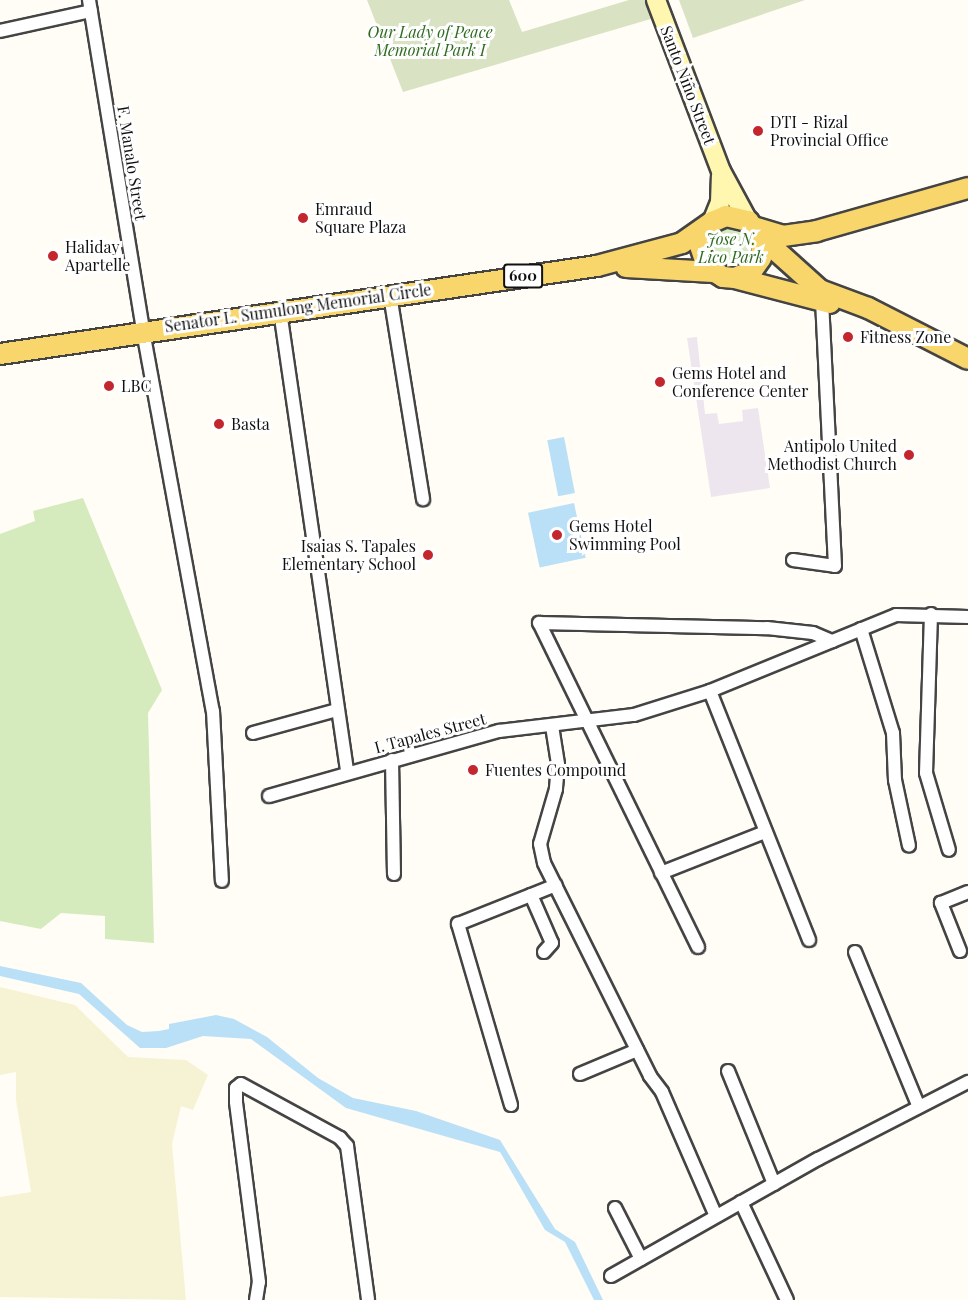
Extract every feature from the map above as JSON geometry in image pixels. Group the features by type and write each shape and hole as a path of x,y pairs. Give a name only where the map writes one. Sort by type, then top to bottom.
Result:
{"main road":[{"name":"Santo Niño Street","path":"656,0 721,171 756,229"},
{"name":"Santo Niño Street","path":"711,224 720,202 721,171"},
{"name":"600","path":"713,272 735,278 781,253 860,221 968,188"},
{"name":"600","path":"711,224 726,216 756,229 783,236 860,221"},
{"name":"Senator L. Sumulong Memorial Circle","path":"0,354 143,331 597,266 668,249 711,224"},
{"path":"711,224 700,246 703,261 713,272"},
{"path":"756,229 820,290 899,324 968,359"},
{"path":"756,229 758,264"},
{"name":"Senator L. Sumulong Memorial Circle","path":"597,266 713,272"},
{"path":"735,278 822,300 899,324"}],"street":[{"path":"0,31 90,6"},
{"name":"F. Manalo Street","path":"90,6 143,331 213,711 222,881"},
{"path":"390,295 423,499"},
{"path":"793,560 836,566 822,300"},
{"path":"280,311 347,772"},
{"path":"931,614 926,773 949,850"},
{"name":"I. Tapales Street","path":"269,796 347,772 499,731 591,723 634,715 710,691 896,615 931,614 968,617"},
{"path":"698,947 591,723 539,623 767,628 813,633 832,641"},
{"path":"861,629 893,733 894,780 909,846"},
{"path":"710,691 809,940"},
{"path":"253,733 337,710"},
{"path":"552,726 558,765 556,789 540,844 544,863 637,1050 662,1092 716,1216"},
{"path":"392,760 394,874"},
{"path":"662,873 765,832"},
{"path":"511,1105 458,924 556,885"},
{"path":"960,951 941,903 968,892"},
{"path":"531,895 552,944 544,952"},
{"path":"855,952 918,1105"},
{"path":"580,1074 637,1050"},
{"path":"728,1071 774,1184"},
{"path":"611,1276 918,1105 968,1082"},
{"path":"256,1300 259,1282 236,1102 236,1088 242,1084 340,1138 347,1146 368,1300"},
{"path":"741,1202 787,1300"},
{"path":"615,1209 641,1259"}],"shaded area":[{"path":"697,337 705,414 717,413 719,424 743,421 742,410 758,408 770,488 711,497 687,338"},
{"path":"0,987 75,1005 128,1057 186,1060 208,1075 193,1110 181,1106 172,1144 186,1300 0,1297 0,1197 31,1192 16,1100 16,1072 0,1075"}],"green space":[{"name":"Our Lady of Peace Memorial Park I","path":"367,0 509,0 522,32 629,0 648,0 654,18 403,92"},
{"path":"679,0 805,0 693,38"},
{"name":"Jose N. Lico Park","path":"731,227 746,233 752,248 746,263 731,269 716,263 710,248 716,233"},
{"path":"83,498 162,690 148,713 154,943 105,939 105,916 61,913 41,929 0,921 0,534 35,521 33,511"}],"water":[{"path":"564,437 575,493 558,496 547,440"},
{"name":"Gems Hotel Swimming Pool","path":"574,503 586,558 540,568 528,513"},
{"path":"0,966 81,983 127,1025 142,1032 169,1029 169,1024 216,1015 234,1019 267,1037 318,1078 353,1098 416,1111 500,1140 555,1229 575,1242 603,1300 594,1300 565,1242 545,1230 500,1152 346,1108 251,1039 203,1036 166,1048 140,1048 79,994 0,976"}],"place":[{"name":"DTI - Rizal Provincial Office","path":"758,131"},
{"name":"Emraud Square Plaza","path":"303,218"},
{"name":"Haliday Apartelle","path":"53,256"},
{"name":"Fitness Zone","path":"848,337"},
{"name":"Gems Hotel and Conference Center","path":"660,382"},
{"name":"LBC","path":"109,386"},
{"name":"Basta","path":"219,424"},
{"name":"Antipolo United Methodist Church","path":"909,455"},
{"name":"Gems Hotel Swimming Pool","path":"557,535"},
{"name":"Isaias S. Tapales Elementary School","path":"428,555"},
{"name":"Fuentes Compound","path":"473,770"}]}
